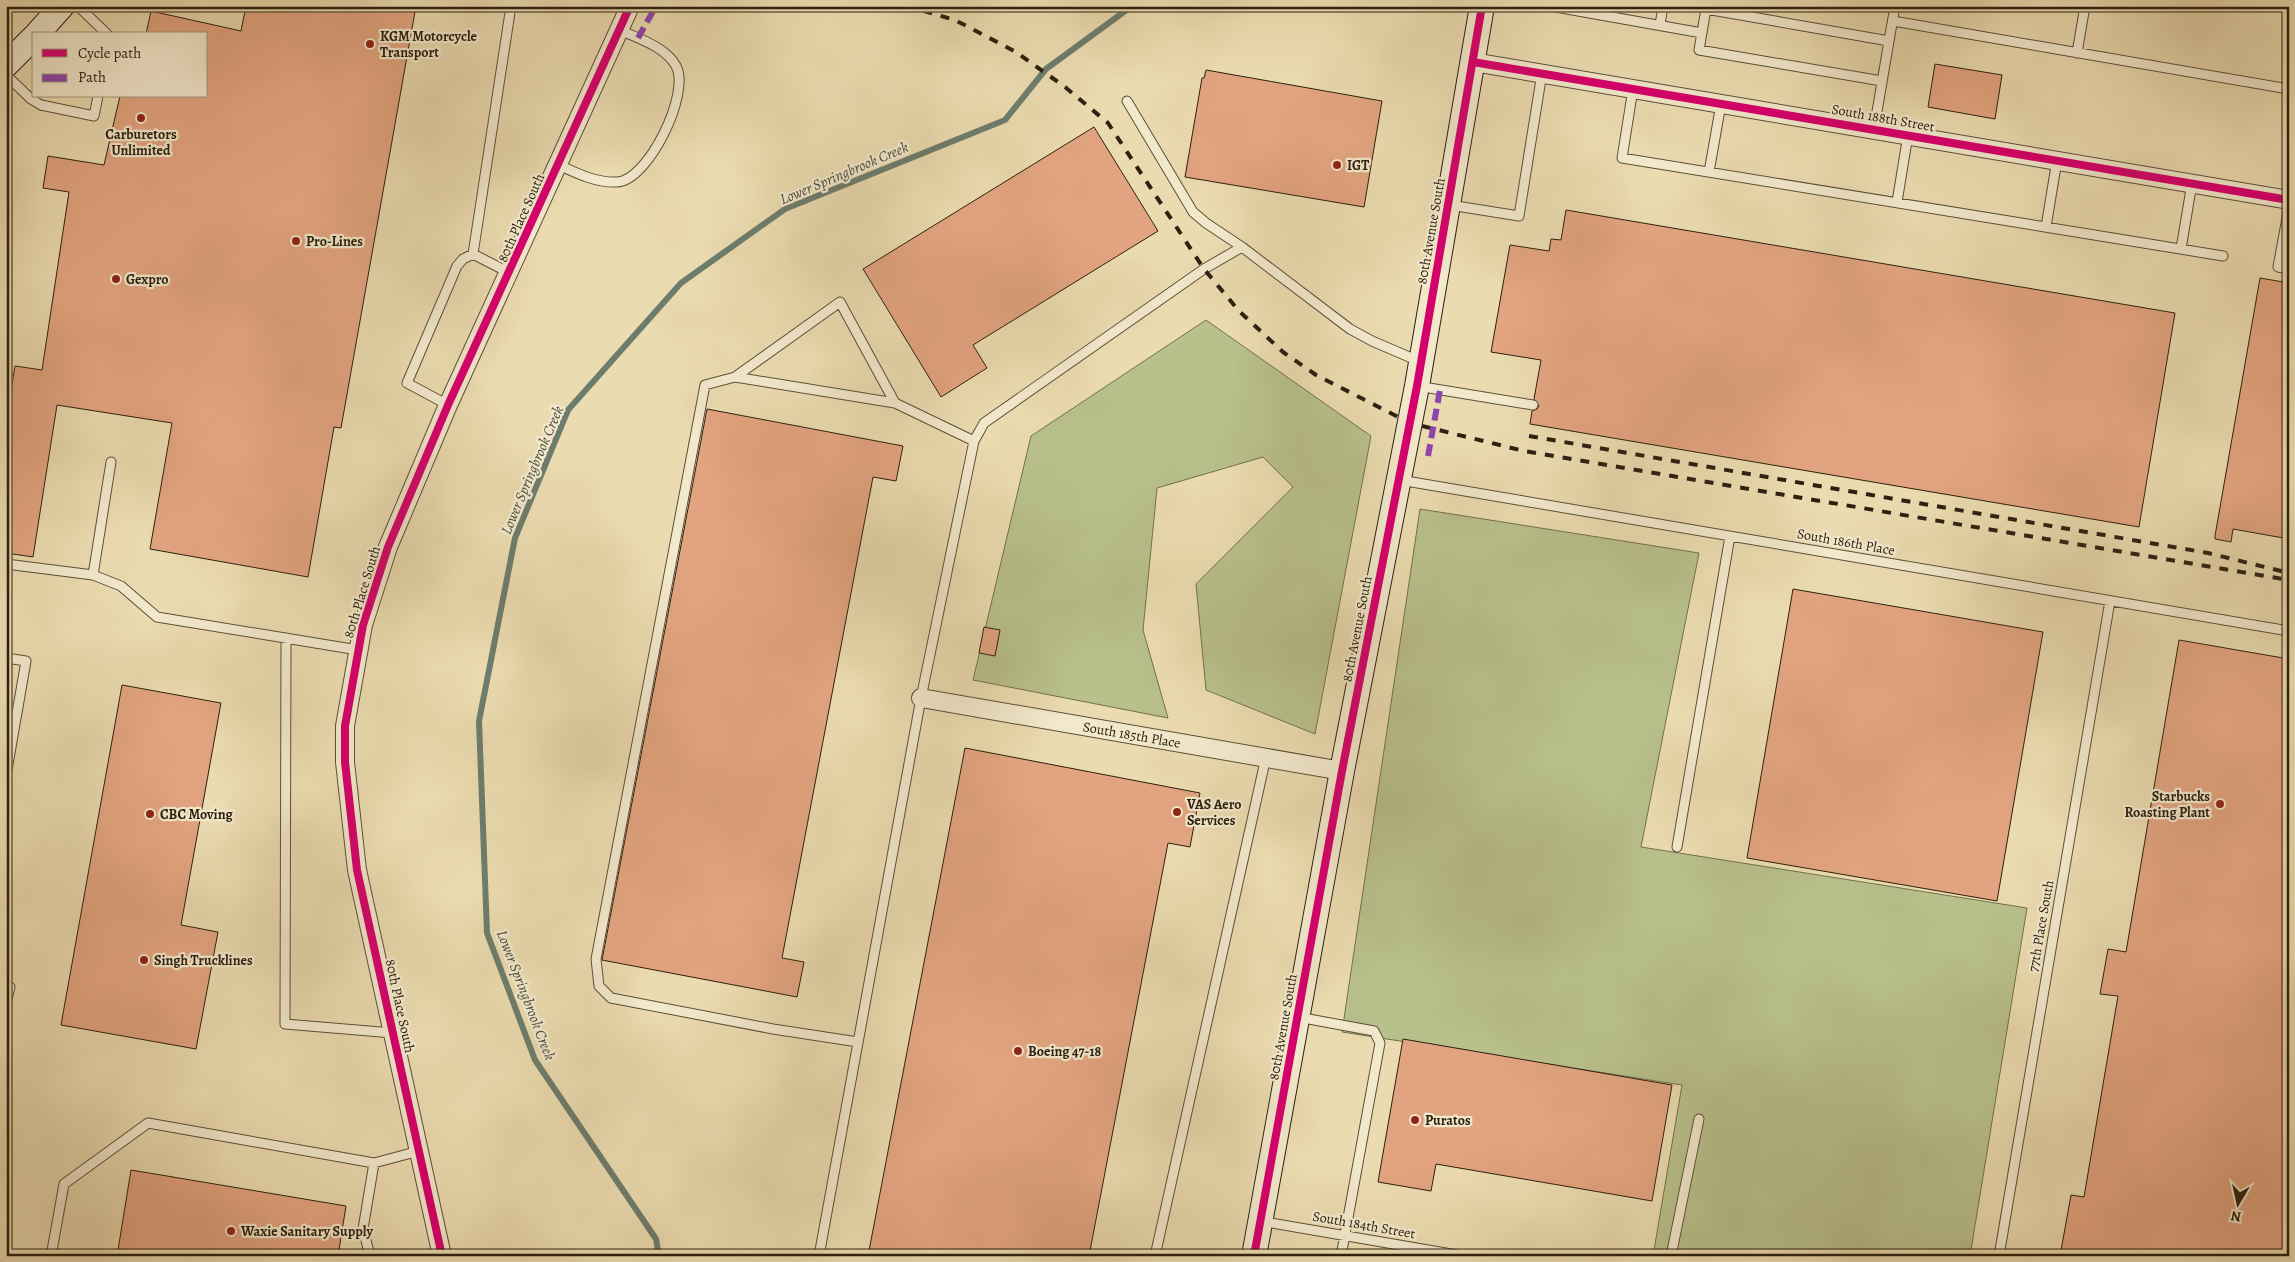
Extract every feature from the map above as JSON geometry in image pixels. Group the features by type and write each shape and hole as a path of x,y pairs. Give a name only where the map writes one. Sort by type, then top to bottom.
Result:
{"street":[{"path":"39,32 62,6"},
{"name":"80th Place South","path":"442,1256 358,870 348,791 345,726 363,625 388,547 448,405 510,273 630,6"},
{"name":"80th Avenue South","path":"1254,1256 1342,771 1400,480 1482,6"},
{"path":"6,65 32,39"},
{"name":"South 188th Street","path":"1473,62 2289,200"},
{"name":"South 185th Place","path":"921,698 1342,771"}],"lane":[{"path":"78,6 105,32"},
{"path":"448,405 407,383 457,266 473,254 511,6"},
{"path":"1550,6 1702,33"},
{"path":"1660,25 1663,6"},
{"path":"1874,130 1895,6"},
{"path":"2077,53 2085,6"},
{"path":"1882,81 1699,50 1706,9 1889,41"},
{"path":"1892,21 2289,89"},
{"path":"559,165 588,178 618,182 637,172 647,159 675,111 679,78 677,67 669,57 653,45 620,30"},
{"path":"1448,205 1519,216 1542,73"},
{"path":"6,75 30,100 41,105 94,116 98,98"},
{"path":"1633,89 1622,158 2223,256"},
{"path":"1127,100 1193,212 1350,329 1372,341 1421,362"},
{"path":"1709,172 1720,104"},
{"path":"1897,202 1908,135"},
{"path":"2046,227 2057,160"},
{"path":"2181,249 2192,183"},
{"path":"2289,207 2278,267 2289,269"},
{"path":"819,1256 921,698 974,441 984,423 1204,269 1242,247"},
{"path":"473,254 510,273"},
{"path":"858,1042 773,1029 611,998 598,986 596,959 705,385 735,377 840,302 895,403"},
{"path":"735,377 895,403 974,441"},
{"path":"1417,386 1533,405"},
{"path":"93,575 111,462"},
{"name":"South 186th Place","path":"1400,480 2289,631"},
{"path":"1678,847 1730,536"},
{"path":"6,564 93,575 121,586 157,617 358,650"},
{"name":"77th Place South","path":"1998,1256 2110,601"},
{"path":"286,638 285,1024 393,1033"},
{"path":"6,658 26,662 6,776"},
{"path":"1156,1256 1266,758"},
{"path":"6,1004 10,987"},
{"path":"1297,1017 1374,1031 1380,1044 1341,1256"},
{"path":"1671,1256 1699,1119"},
{"path":"51,1256 64,1184 148,1123 374,1163 419,1150"},
{"path":"370,1256 363,1229 374,1163"},
{"name":"South 184th Street","path":"1260,1221 1463,1256"}],"green space":[{"path":"1206,320 1371,436 1315,734 1206,690 1196,584 1293,487 1263,457 1157,488 1143,630 1168,718 973,680 1031,436"},
{"path":"1420,509 1699,553 1641,847 2027,908 1970,1256 1653,1256 1682,1085 1342,1032"}],"building":[{"path":"246,6 416,6 341,428 334,427 308,577 150,549 172,423 57,405 33,557 6,553 6,420 15,366 42,370 69,192 43,188 48,156 104,165 120,98 208,98 208,32 146,32 151,11 241,31"},
{"path":"1935,64 2002,75 1995,119 1928,107"},
{"path":"1206,70 1382,101 1364,207 1185,177 1202,78 1204,78"},
{"path":"1094,127 1158,231 973,345 987,368 941,397 863,269"},
{"path":"1566,210 2175,313 2139,527 1530,424 1532,411 1539,406 1534,399 1541,360 1491,352 1510,245 1549,251 1551,239 1561,240"},
{"path":"2260,278 2289,283 2289,539 2233,529 2231,542 2215,539 2215,536"},
{"path":"707,409 903,446 896,481 873,477 782,958 804,962 797,997 602,960"},
{"path":"1793,589 2043,632 1997,901 1747,858"},
{"path":"984,627 1000,630 995,656 979,653"},
{"name":"Starbucks Roasting Plant","path":"2179,640 2289,659 2289,1256 2060,1256 2071,1195 2084,1197 2118,996 2100,994 2108,949 2126,952"},
{"name":"CBC Moving","path":"122,685 221,703 181,925 218,932 196,1049 61,1025"},
{"name":"Boeing 47-18","path":"965,748 1200,793 1190,847 1168,843 1089,1256 868,1256"},
{"path":"1403,1039 1672,1085 1652,1201 1436,1164 1431,1191 1378,1182"},
{"name":"Waxie Sanitary Supply","path":"131,1170 346,1206 338,1256 117,1256"}],"waterway":[{"name":"Lower Springbrook Creek","path":"659,1256 656,1239 535,1060 487,933 479,721 515,538 568,410 681,283 785,209 1005,120 1046,69 1132,6"}],"railway":[{"path":"906,6 955,20 1016,52 1065,87 1108,123 1204,269 1239,311 1283,352 1316,375 1410,423 1524,451 2289,580"},
{"path":"1529,436 2208,553 2289,573"}],"marked path":[{"path":"638,38 656,6"},
{"path":"1428,456 1440,390"}],"cycle path":[{"path":"442,1256 357,870 345,762 345,726 363,625 388,547 448,405 630,6"},
{"path":"1254,1256 1342,771 1417,386 1482,6"},
{"path":"1473,62 2289,200"}],"place":[{"name":"KGM Motorcycle Transport","path":"370,44"},
{"name":"Carburetors Unlimited","path":"141,118"},
{"name":"IGT","path":"1337,165"},
{"name":"Pro-Lines","path":"296,241"},
{"name":"Gexpro","path":"116,279"},
{"name":"Starbucks Roasting Plant","path":"2220,804"},
{"name":"VAS Aero Services","path":"1177,812"},
{"name":"CBC Moving","path":"150,814"},
{"name":"Singh Trucklines","path":"144,960"},
{"name":"Boeing 47-18","path":"1018,1051"},
{"name":"Puratos","path":"1415,1120"},
{"name":"Waxie Sanitary Supply","path":"231,1231"}]}
